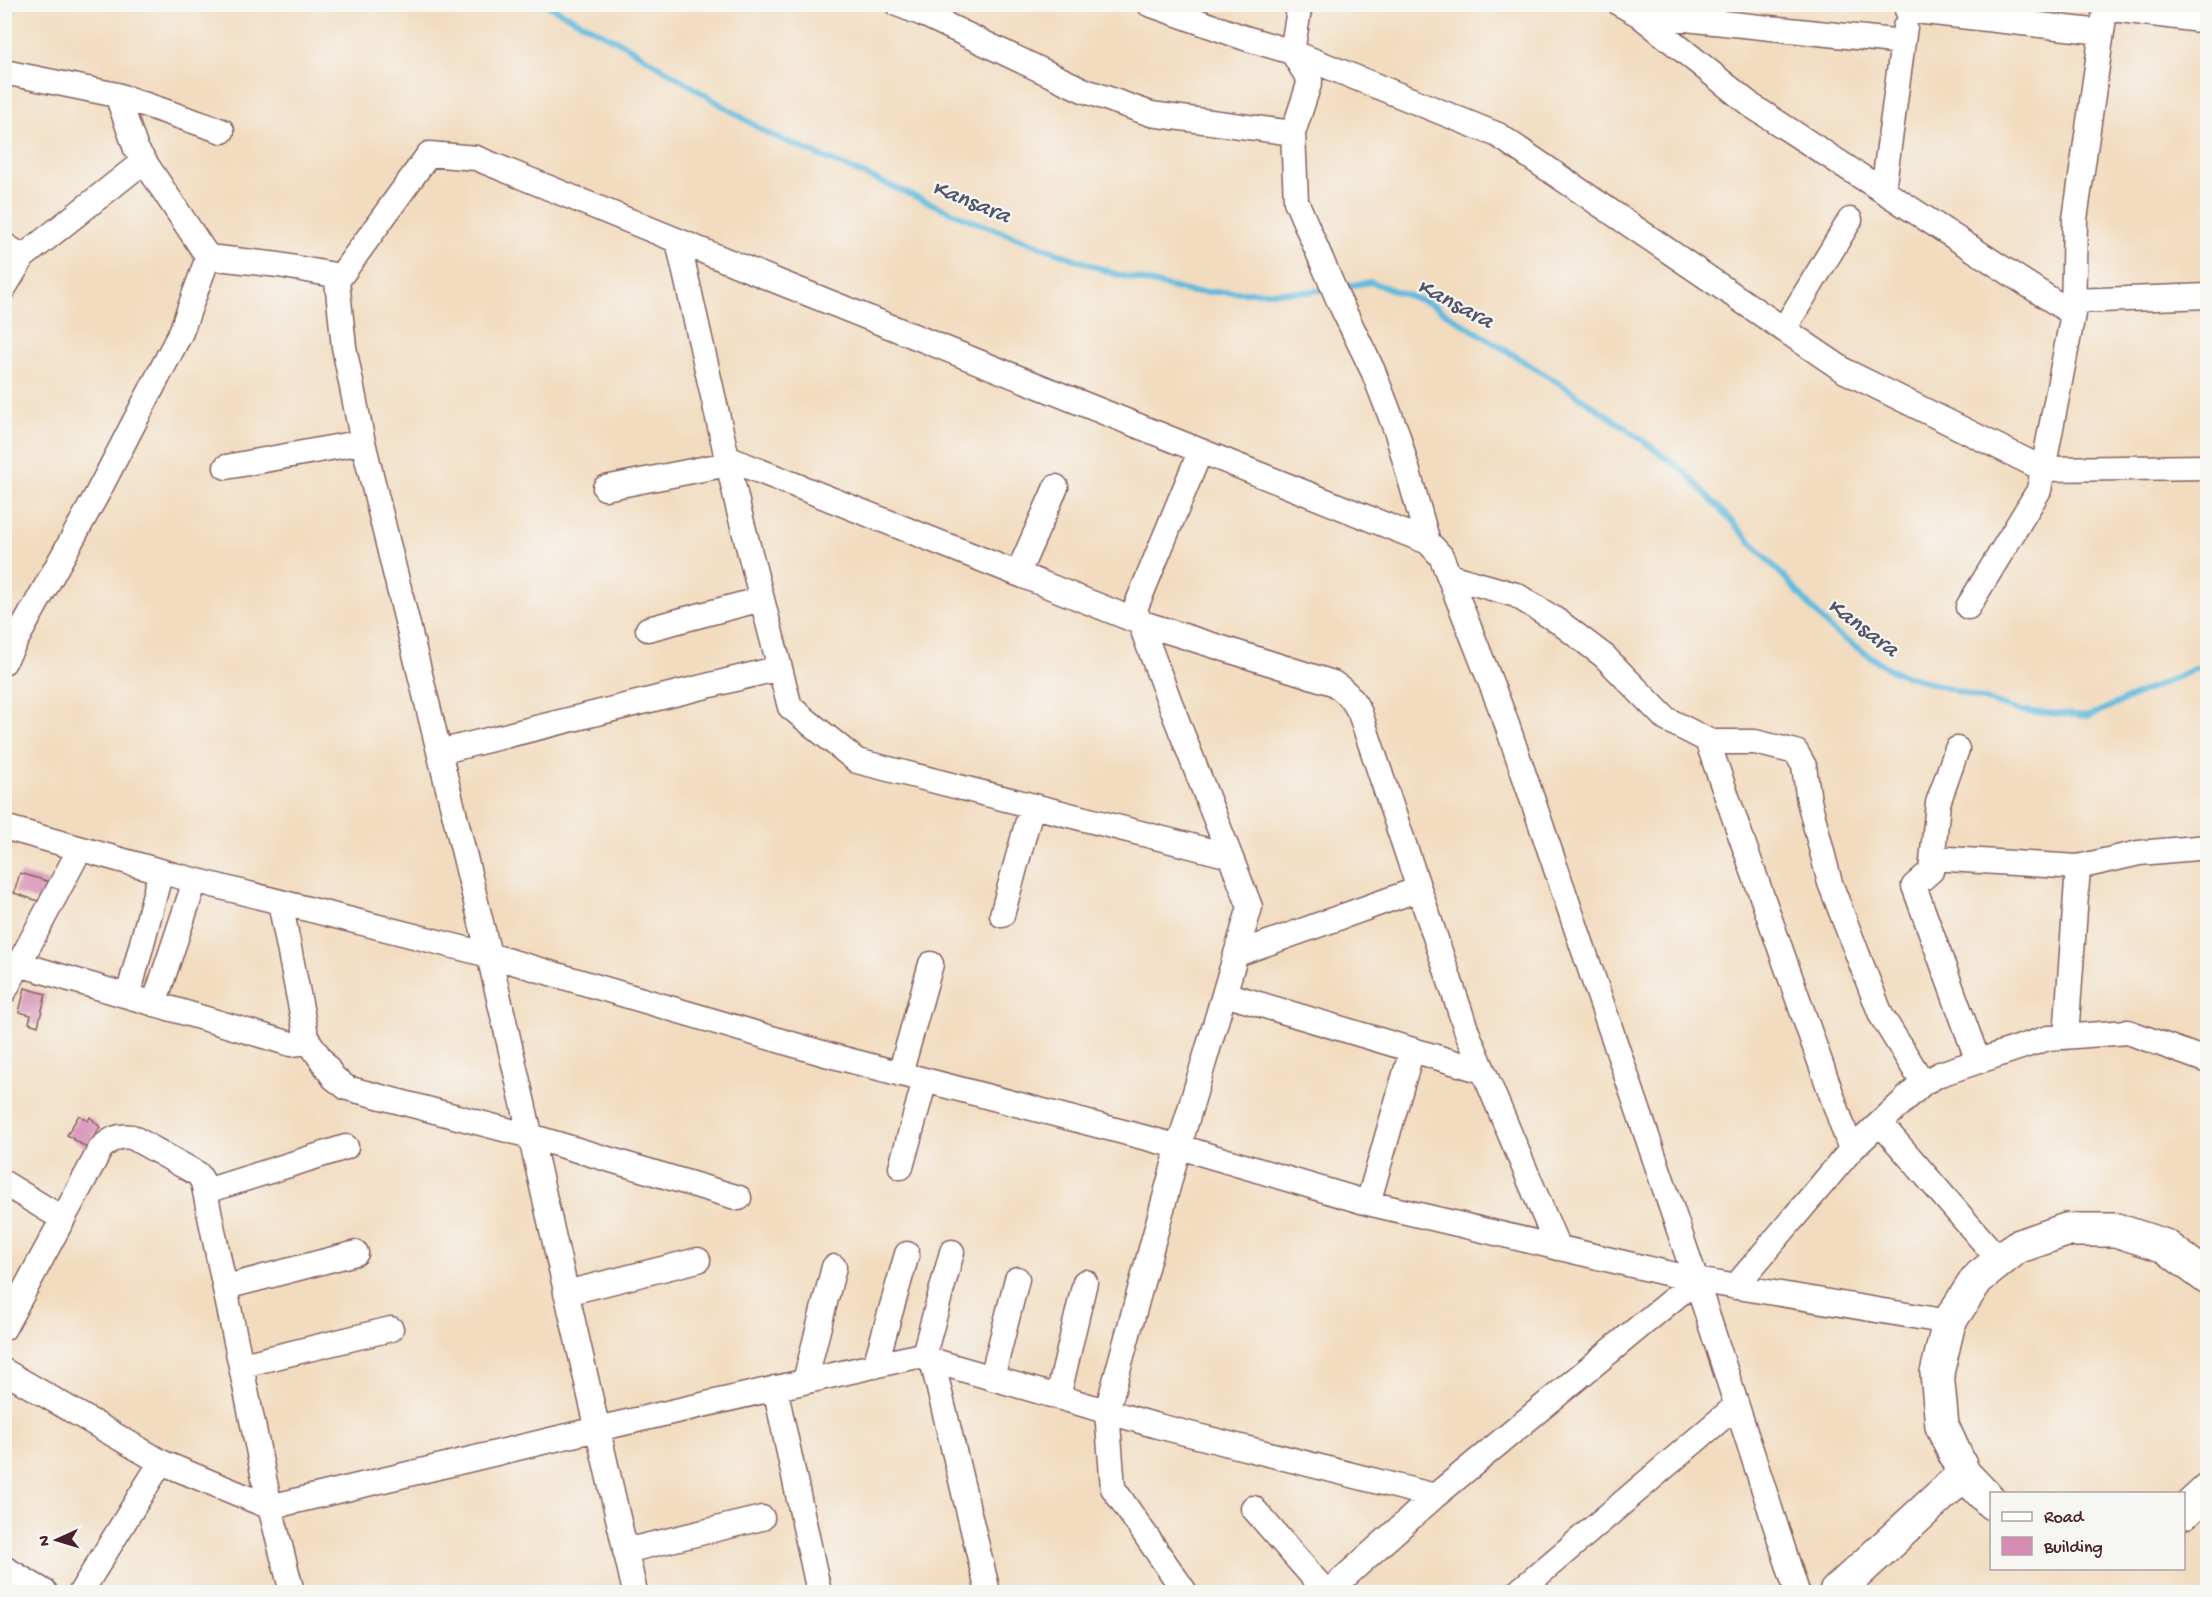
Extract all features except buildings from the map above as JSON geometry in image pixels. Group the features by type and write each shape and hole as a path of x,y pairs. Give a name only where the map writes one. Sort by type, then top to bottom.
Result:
{"main road":[{"path":"1990,1501 1964,1474 1942,1426 1937,1373 1949,1322 1977,1279 2017,1247 2066,1230 2116,1230 2165,1245 2207,1277"},
{"path":"1836,1593 1964,1474"},
{"path":"2185,1511 2208,1490"}],"street":[{"path":"897,4 923,14 1083,90 1151,114 1293,133"},
{"path":"1149,4 1197,13 1245,38 1292,52 1498,135 1845,371 2043,470 2208,467"},
{"path":"1300,4 1292,52 1310,81 1293,133 1296,201 1339,301 1373,370 1397,433 1428,542"},
{"path":"1968,607 2039,490 2073,308 2075,219 2105,6 2208,21"},
{"path":"1883,191 1908,7 2102,32"},
{"path":"1629,10 1903,42"},
{"path":"1629,10 1752,106 1883,191 2073,308 2208,296"},
{"path":"4,72 117,95 222,131"},
{"path":"117,95 136,149 208,257 279,265 340,276"},
{"path":"635,1593 489,955 363,442 344,347 337,281 429,154 477,158 1200,452 1428,542 1441,556 1505,719 1696,1280 1797,1593"},
{"path":"4,288 14,251 144,161"},
{"path":"1784,329 1850,220"},
{"path":"678,241 728,461 790,707 857,761 1230,856"},
{"path":"4,662 96,496 181,332 208,257"},
{"path":"226,467 363,442"},
{"path":"1185,1593 1113,1488 1107,1411 1179,1146 1251,907 1139,622 1136,609 1200,452"},
{"path":"605,488 728,461 1139,622 1333,683 1344,690 1360,713 1467,1032 1558,1248"},
{"path":"1018,573 1056,487"},
{"path":"1449,576 1516,595 1551,617 1604,656 1666,719 1707,740 1755,742 1796,752 1804,766 1809,801 1830,883 1876,1004 1923,1083"},
{"path":"648,629 762,599"},
{"path":"439,753 780,668"},
{"path":"1707,740 1851,1150"},
{"path":"1957,749 1938,803 1931,871 1914,886 1978,1061"},
{"path":"1002,915 1032,806"},
{"path":"4,827 195,881 489,955 829,1055 1179,1146 1368,1203 1696,1280 1949,1322"},
{"path":"1933,858 2078,867 2139,853 2208,848"},
{"path":"4,992 80,849"},
{"path":"2066,1037 2078,867"},
{"path":"128,996 161,872"},
{"path":"154,1004 195,881"},
{"path":"1237,954 1419,889"},
{"path":"280,902 304,1036 333,1078 347,1088 530,1136 739,1198"},
{"path":"19,964 291,1044 300,1043 304,1036"},
{"path":"900,1074 931,964"},
{"path":"1225,994 1483,1071"},
{"path":"1735,1287 1851,1150 1923,1083 1940,1074 2048,1038 2128,1032 2208,1061"},
{"path":"1368,1203 1412,1050"},
{"path":"901,1167 925,1080"},
{"path":"1880,1123 2000,1261"},
{"path":"4,1328 101,1148 111,1139 122,1136 132,1137 198,1174 206,1191 270,1507 292,1593"},
{"path":"206,1191 346,1147"},
{"path":"4,1183 63,1219"},
{"path":"952,1252 928,1359 988,1593"},
{"path":"226,1287 356,1253"},
{"path":"875,1366 907,1254"},
{"path":"566,1293 698,1260"},
{"path":"805,1381 834,1267"},
{"path":"992,1378 1017,1279"},
{"path":"1253,1508 1327,1593 1435,1496 1696,1280"},
{"path":"1058,1397 1084,1282"},
{"path":"242,1365 391,1329"},
{"path":"4,1371 161,1462 270,1507 917,1356 1107,1411 1435,1496"},
{"path":"775,1388 819,1593"},
{"path":"1518,1593 1736,1406"},
{"path":"81,1593 161,1462"},
{"path":"625,1551 762,1518"},
{"path":"4,1568 45,1593"}],"waterway":[{"name":"Kansara","path":"545,4 625,45 767,133 970,220 1115,274 1191,292 1307,292 1329,289"},
{"name":"Kansara","path":"1339,287 1371,282 1431,304 1559,383 1620,424 1684,471 1831,630 1892,671 2021,711 2089,716 2208,663"}]}
